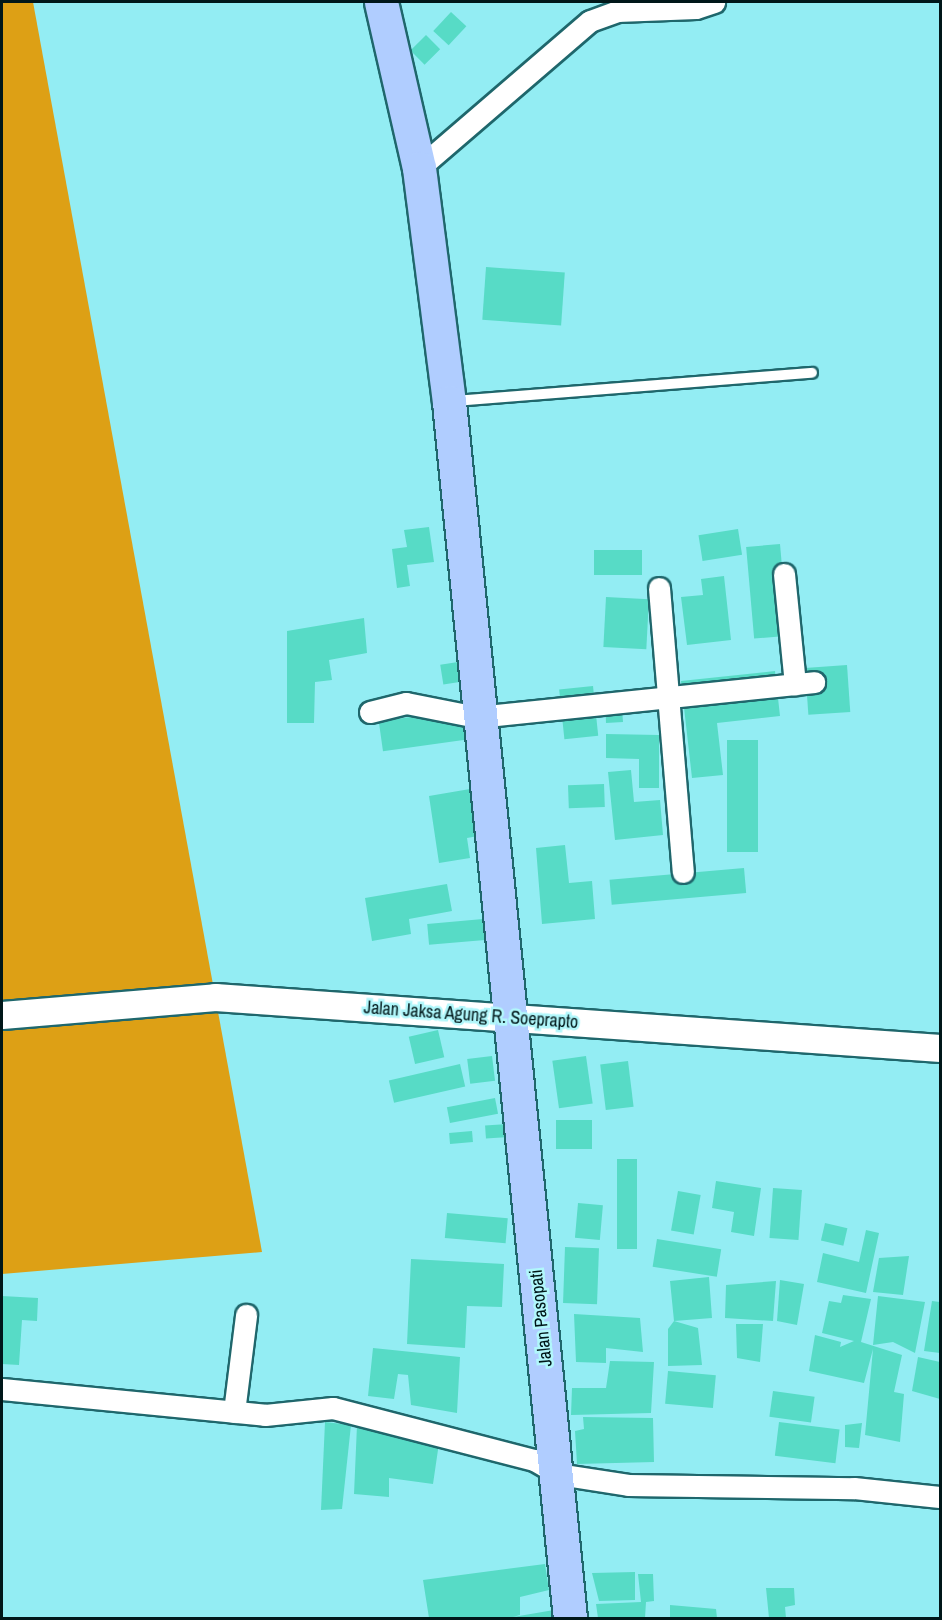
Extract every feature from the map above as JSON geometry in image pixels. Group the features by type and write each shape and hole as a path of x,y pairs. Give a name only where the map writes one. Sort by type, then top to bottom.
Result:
{"main road":[{"name":"Jalan Pasopati","path":"381,2 419,168 448,402 475,651 477,717 507,1018 558,1473 570,1618"}],"street":[{"path":"419,168 590,21 617,11 696,8 714,2"},
{"path":"370,712 406,704 477,717 667,700 804,683 784,574"},
{"path":"659,588 683,872"},
{"name":"Jalan Jaksa Agung R. Soeprapto","path":"2,1015 215,997 940,1048"},
{"path":"234,1412 246,1315"},
{"path":"2,1389 265,1415 333,1408 392,1419 534,1460 558,1473 628,1485 855,1488 940,1497"}],"lane":[{"path":"448,402 812,373"}],"shaded area":[{"path":"2,2 33,2 262,1252 2,1274"}],"building":[{"path":"451,12 466,26 449,45 433,31"},
{"path":"426,35 440,49 425,65 410,51"},
{"path":"486,267 565,273 561,325 482,320"},
{"path":"429,527 434,562 407,565 410,586 397,588 392,549 407,547 404,530"},
{"path":"738,529 742,555 703,561 698,535"},
{"path":"780,544 788,636 754,639 746,547"},
{"path":"594,550 642,550 642,575 594,575"},
{"path":"724,576 731,640 687,645 681,597 703,595 701,579"},
{"path":"606,597 649,599 646,649 603,647"},
{"path":"364,618 367,653 329,660 332,680 315,682 314,723 287,723 287,631"},
{"path":"458,662 461,682 443,685 440,665"},
{"path":"847,665 850,712 808,715 805,668"},
{"path":"775,671 780,716 717,723 723,775 692,778 681,681"},
{"path":"593,686 598,736 564,739 559,690"},
{"path":"605,694 622,709 623,722 606,723"},
{"path":"461,710 465,740 383,751 379,722"},
{"path":"606,734 659,735 659,788 639,788 639,759 606,758"},
{"path":"727,740 758,740 758,852 727,852"},
{"path":"631,770 634,802 660,800 663,835 615,840 608,772"},
{"path":"604,784 605,807 569,808 568,785"},
{"path":"470,789 478,836 467,838 470,858 439,863 429,796"},
{"path":"565,845 569,883 592,881 595,919 542,924 536,848"},
{"path":"744,868 746,893 612,905 610,880"},
{"path":"447,884 452,911 409,919 411,934 372,941 365,898"},
{"path":"483,919 485,940 429,945 427,924"},
{"path":"438,1030 444,1057 415,1064 409,1037"},
{"path":"492,1056 495,1081 470,1084 467,1059"},
{"path":"586,1056 593,1104 559,1108 552,1061"},
{"path":"628,1061 634,1107 606,1110 600,1064"},
{"path":"460,1064 465,1086 394,1103 389,1080"},
{"path":"495,1098 498,1114 450,1123 447,1107"},
{"path":"556,1120 592,1120 592,1149 556,1149"},
{"path":"508,1124 509,1137 486,1139 485,1126"},
{"path":"472,1131 473,1142 450,1144 449,1133"},
{"path":"617,1159 637,1159 637,1249 617,1249"},
{"path":"716,1181 761,1188 754,1236 731,1232 734,1212 712,1208"},
{"path":"773,1188 802,1190 798,1240 770,1238"},
{"path":"678,1191 701,1195 694,1234 671,1230"},
{"path":"578,1203 603,1205 600,1240 575,1238"},
{"path":"447,1213 508,1218 506,1243 445,1238"},
{"path":"825,1223 847,1228 843,1246 821,1241"},
{"path":"866,1230 879,1233 866,1293 817,1282 823,1253 859,1262"},
{"path":"657,1239 721,1249 717,1277 653,1267"},
{"path":"565,1247 599,1248 597,1304 563,1303"},
{"path":"909,1256 903,1295 873,1292 879,1258"},
{"path":"411,1259 504,1264 502,1307 467,1306 465,1348 407,1344"},
{"path":"709,1277 712,1318 674,1321 670,1281"},
{"path":"780,1280 804,1284 797,1325 777,1321"},
{"path":"776,1281 773,1321 725,1318 726,1285"},
{"path":"843,1295 871,1299 861,1342 902,1355 894,1392 904,1394 900,1442 865,1435 873,1349 864,1383 809,1371 815,1335 841,1342 840,1347 854,1341 822,1333 829,1301 841,1303"},
{"path":"2,1296 38,1298 37,1321 22,1320 19,1365 2,1364"},
{"path":"878,1296 925,1302 915,1353 893,1342 873,1345"},
{"path":"932,1301 940,1302 940,1353 924,1351"},
{"path":"574,1314 640,1318 643,1352 606,1348 606,1363 576,1362"},
{"path":"674,1321 698,1328 702,1365 668,1366 668,1329"},
{"path":"736,1324 763,1324 760,1362 737,1358"},
{"path":"373,1348 460,1357 457,1413 411,1405 408,1375 398,1374 394,1399 368,1396"},
{"path":"918,1357 940,1362 940,1399 912,1391"},
{"path":"610,1361 654,1362 651,1413 571,1415 572,1388 606,1388"},
{"path":"668,1371 716,1375 713,1408 665,1404"},
{"path":"773,1391 815,1397 811,1423 769,1417"},
{"path":"583,1417 653,1418 654,1462 577,1464 575,1431 584,1429"},
{"path":"325,1422 351,1425 342,1509 321,1510"},
{"path":"779,1422 840,1429 835,1463 775,1456"},
{"path":"862,1423 859,1448 845,1447 845,1425"},
{"path":"357,1425 439,1443 433,1484 389,1478 389,1497 354,1494"},
{"path":"545,1564 549,1590 520,1597 520,1615 513,1617 554,1610 554,1618 429,1618 423,1580"},
{"path":"635,1572 635,1600 599,1601 592,1573"},
{"path":"638,1574 653,1574 654,1601 646,1602 645,1618 598,1618 596,1604 641,1602"},
{"path":"766,1588 794,1588 795,1605 785,1607 786,1618 769,1618"},
{"path":"670,1605 716,1609 717,1618 670,1618"}]}
